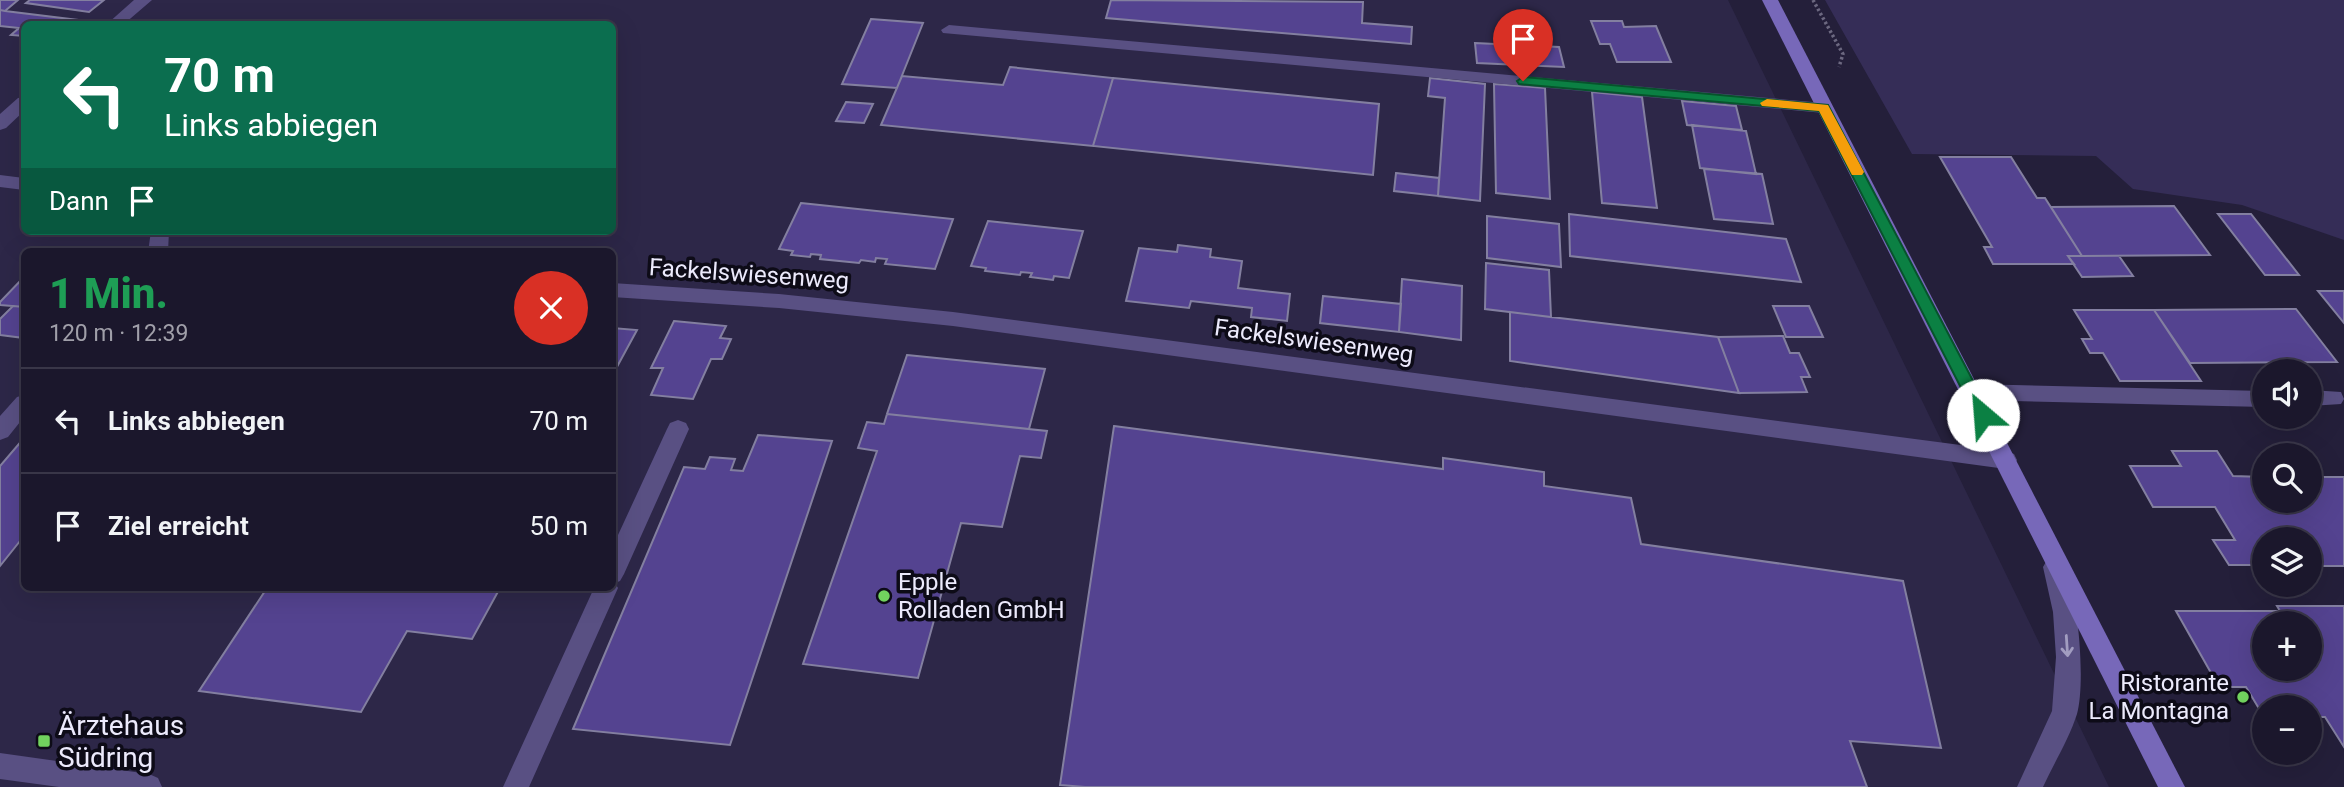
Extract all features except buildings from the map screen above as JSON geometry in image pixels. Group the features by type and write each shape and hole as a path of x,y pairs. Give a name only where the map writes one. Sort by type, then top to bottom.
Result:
{"main road":[{"path":"1770,0 2172,787"}],"street":[{"path":"119,21 144,0"},
{"path":"949,30 1824,108"},
{"path":"0,124 21,105"},
{"path":"0,181 21,184"},
{"name":"Fackelswiesenweg","path":"616,290 779,301 953,319 2006,460"},
{"path":"1971,392 2252,399"},
{"path":"2322,398 2334,398"},
{"path":"0,431 21,406"},
{"path":"616,565 678,429"},
{"path":"2030,787 2065,712 2068,657 2065,612 2052,554"},
{"path":"516,787 605,591"},
{"path":"0,766 149,787"}],"shaded area":[{"path":"0,0 1728,0 2109,787 0,787"},
{"path":"1825,0 2344,0 2344,240 2242,205 2133,189 2096,156 1912,154"}],"slow traffic":[{"path":"1767,103 1824,108 1857,172"}],"place":[{"name":"Epple Rolladen GmbH","path":"884,596"},
{"name":"Ristorante La Montagna","path":"2243,697"},
{"name":"Ärztehaus Südring","path":"44,741"}],"route":[{"path":"1523,81 1824,108 1983,415"}]}
